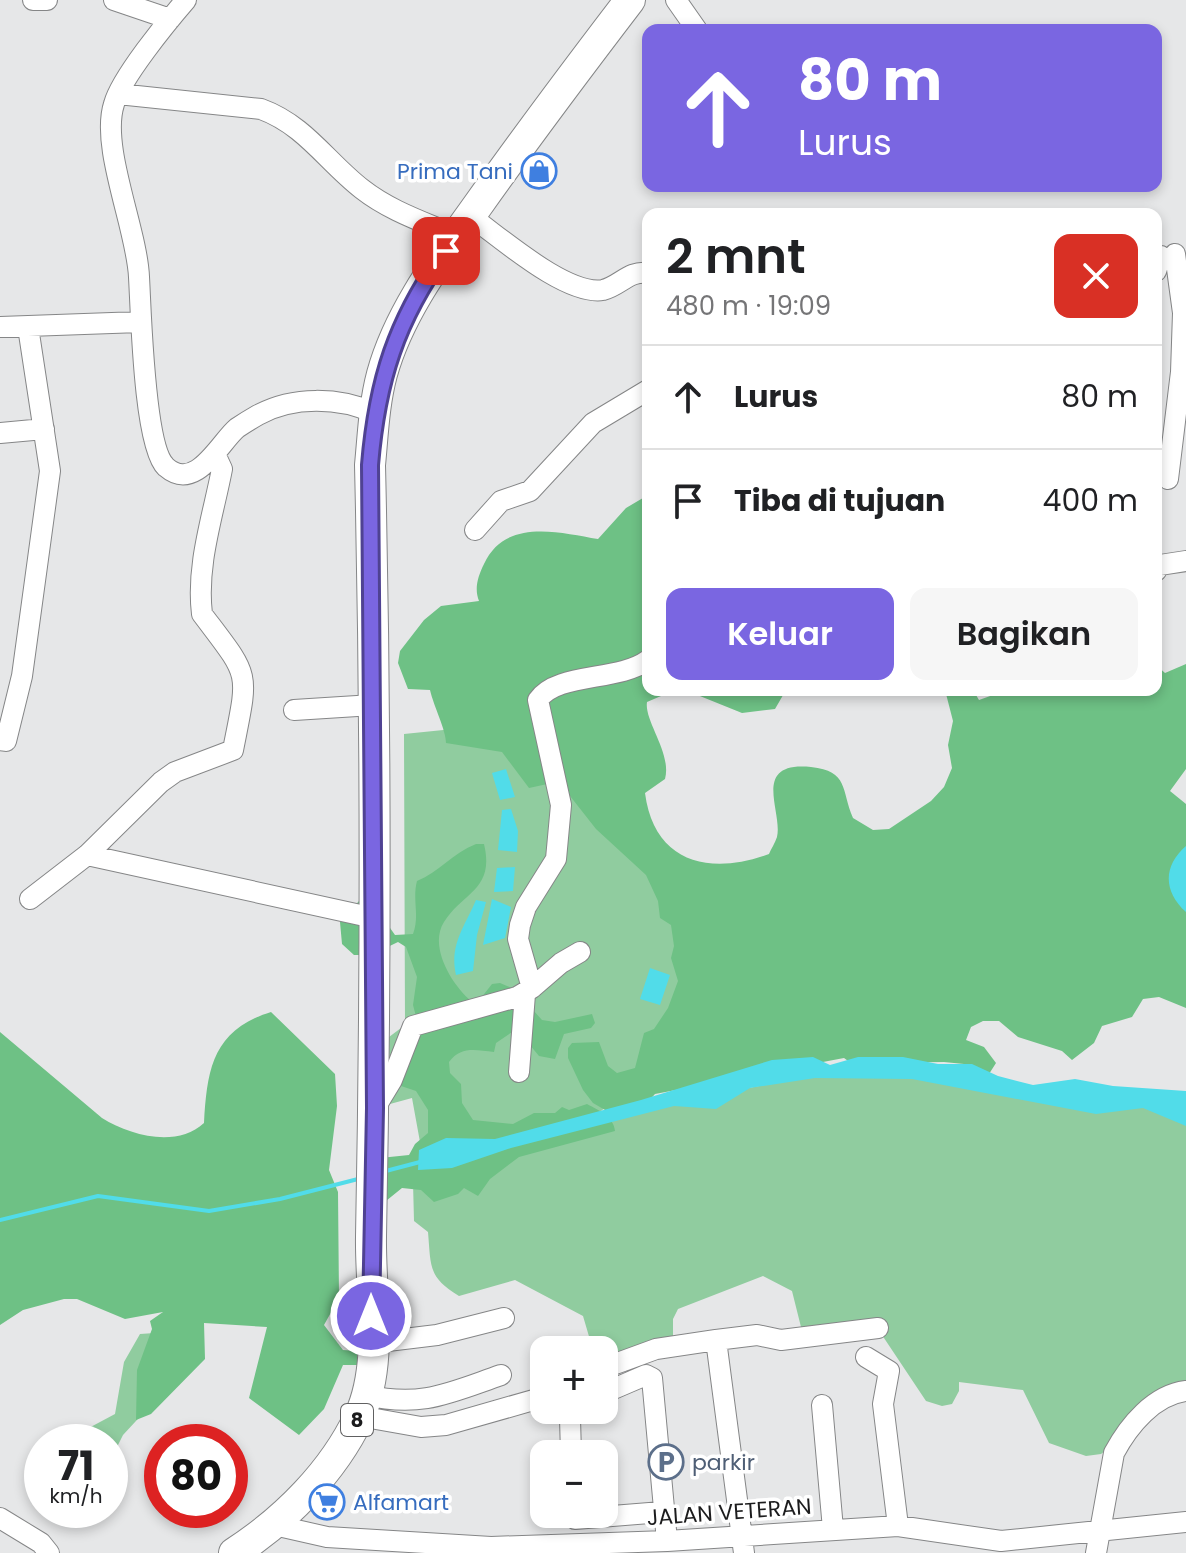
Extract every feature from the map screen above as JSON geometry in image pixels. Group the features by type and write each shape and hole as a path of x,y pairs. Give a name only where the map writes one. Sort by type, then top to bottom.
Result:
{"highway":[{"name":"8","path":"234,1553 274,1525 320,1477 363,1406 371,1343 375,1108 370,465 374,413 383,372 405,319 463,226 630,0"}],"street":[{"path":"33,0 47,0"},
{"path":"114,0 170,19"},
{"path":"186,0 118,94 112,113 112,140 139,273 140,322 153,438 159,456 167,468 179,473 197,470 216,456 237,428 275,410 319,400 349,402 374,413"},
{"path":"676,0 693,24"},
{"path":"118,94 261,109 281,116 312,140 360,188 386,206 463,226 581,288 605,290 635,273 642,273"},
{"path":"1167,258 1183,313 1181,372 1168,479"},
{"path":"0,327 140,322"},
{"path":"0,740 6,741 22,676 50,471 28,327"},
{"path":"475,530 501,501 530,491 593,423 642,394"},
{"path":"0,433 44,429"},
{"path":"30,899 87,855 175,772 226,756 233,750 245,690 245,674 202,614 200,603 201,573 222,469 216,456"},
{"path":"1162,565 1186,561"},
{"path":"519,1072 528,991 518,939 520,925 526,907 556,859 561,805 538,700 552,686 630,671 642,664"},
{"path":"294,710 373,705"},
{"path":"87,855 374,918"},
{"path":"375,1108 392,1080 413,1026 528,991 561,963 580,952"},
{"path":"371,1343 437,1335 504,1318"},
{"path":"618,1363 656,1349 716,1340 762,1335 781,1340 878,1328"},
{"path":"716,1340 743,1544"},
{"path":"866,1357 889,1371 883,1404 898,1526"},
{"path":"363,1406 415,1402 501,1375"},
{"path":"618,1387 646,1375 652,1378 667,1541"},
{"path":"1096,1553 1097,1529 1114,1453 1121,1440 1152,1406 1173,1392 1186,1391"},
{"path":"363,1406 421,1427 446,1425 530,1401"},
{"path":"822,1405 833,1529"},
{"path":"618,1514 662,1512"},
{"path":"0,1518 41,1543 49,1553"},
{"name":"JALAN VETERAN","path":"274,1525 327,1537 418,1548 490,1550 667,1541 710,1546 743,1544 833,1529 898,1526 988,1541 1186,1522"},
{"path":"562,1545 569,1528"}],"green space":[{"path":"642,499 642,696 661,696 647,702 647,710 662,748 666,769 665,779 645,793 650,817 660,835 673,849 688,858 726,864 769,854 778,827 773,790 775,780 781,772 792,767 811,767 832,773 842,784 853,818 873,830 889,829 931,801 944,787 952,768 948,745 953,721 947,696 977,696 979,700 990,696 1162,696 1162,670 1165,673 1186,664 1186,769 1170,791 1186,804 1186,1008 1159,997 1143,999 1132,1017 1102,1026 1094,1043 1072,1060 1062,1051 1018,1037 999,1021 983,1021 971,1027 966,1040 984,1047 996,1063 989,1074 964,1064 851,1063 844,1058 655,1094 644,1106 612,1114 593,1103 583,1090 568,1058 568,1048 572,1043 599,1042 608,1066 617,1073 635,1068 644,1033 654,1029 668,1008 678,981 671,958 674,946 671,925 660,918 658,901 646,875 596,829 563,787 552,783 529,788 502,752 446,743 430,690 408,689 398,663 400,651 424,620 441,606 479,601 478,578 493,549 505,540 534,532 566,533 598,539 626,508"},
{"path":"700,696 783,696 775,709 742,713"},
{"path":"463,728 569,782 670,887 685,1009 621,1095 601,1111 422,1153 412,1098 390,1104 389,1037 405,1025 404,734"},
{"path":"476,844 484,844 486,859 481,881 452,912 440,932 441,954 450,976 471,1001 481,998 492,984 500,983 514,989 542,1020 555,1022 592,1014 595,1023 591,1028 564,1034 555,1059 539,1056 520,1033 512,1032 496,1043 494,1052 469,1050 458,1053 449,1062 450,1073 461,1084 462,1103 473,1120 513,1124 534,1113 555,1113 562,1107 569,1110 587,1104 609,1118 615,1131 519,1157 490,1179 478,1196 464,1188 458,1194 434,1202 421,1190 402,1188 381,1205 380,1158 409,1155 415,1144 428,1133 428,1110 416,1091 401,1086 396,1078 418,1024 413,1005 417,977 406,947 398,942 371,955 354,955 342,944 340,922 359,901 369,898 395,935 413,934 417,881"},
{"path":"271,1012 335,1074 337,1106 329,1170 338,1192 339,1298 324,1325 343,1350 357,1351 357,1365 343,1365 324,1409 299,1435 249,1398 267,1327 204,1323 205,1359 151,1414 136,1420 137,1370 152,1329 150,1321 163,1312 125,1319 77,1299 64,1299 23,1310 0,1325 0,1032 102,1118 126,1130 168,1137 193,1131 204,1123 211,1069 217,1054 236,1029"},
{"path":"815,1076 912,1078 1143,1107 1186,1123 1186,1389 1101,1454 1086,1456 1049,1443 1023,1390 959,1382 959,1391 952,1404 942,1406 926,1401 876,1326 803,1335 792,1291 763,1276 678,1309 673,1319 673,1339 618,1359 618,1336 589,1336 583,1316 515,1280 459,1296 436,1277 431,1263 428,1232 414,1221 413,1182 612,1120"},
{"path":"184,1331 160,1395 128,1430 128,1424 96,1424 115,1414 124,1362 140,1334"}],"water":[{"path":"506,769 515,797 500,800 492,773"},
{"path":"511,809 518,831 517,852 498,850 502,810"},
{"path":"1186,846 1186,912 1173,896 1169,879 1173,862"},
{"path":"515,867 513,891 494,892 497,868"},
{"path":"492,899 511,907 505,938 483,945"},
{"path":"476,900 486,902 477,935 473,971 456,975 456,945"},
{"path":"650,968 670,975 660,1005 640,999"},
{"path":"813,1057 830,1065 858,1057 903,1057 938,1064 972,1064 998,1076 1033,1085 1075,1079 1113,1086 1186,1091 1186,1126 1143,1108 1096,1114 912,1079 815,1078 750,1088 716,1109 674,1106 511,1148 452,1168 418,1170 419,1150 446,1138 495,1139 641,1100 772,1060"}],"waterway":[{"path":"382,1172 420,1162"},
{"path":"0,1220 98,1196 209,1211 280,1199 362,1178"}],"place":[{"name":"Prima Tani","path":"539,171"},
{"name":"parkir","path":"666,1462"},
{"name":"Alfamart","path":"327,1502"}],"route":[{"path":"371,1316 375,1108 370,465 374,413 383,372 405,319 446,251"}]}
